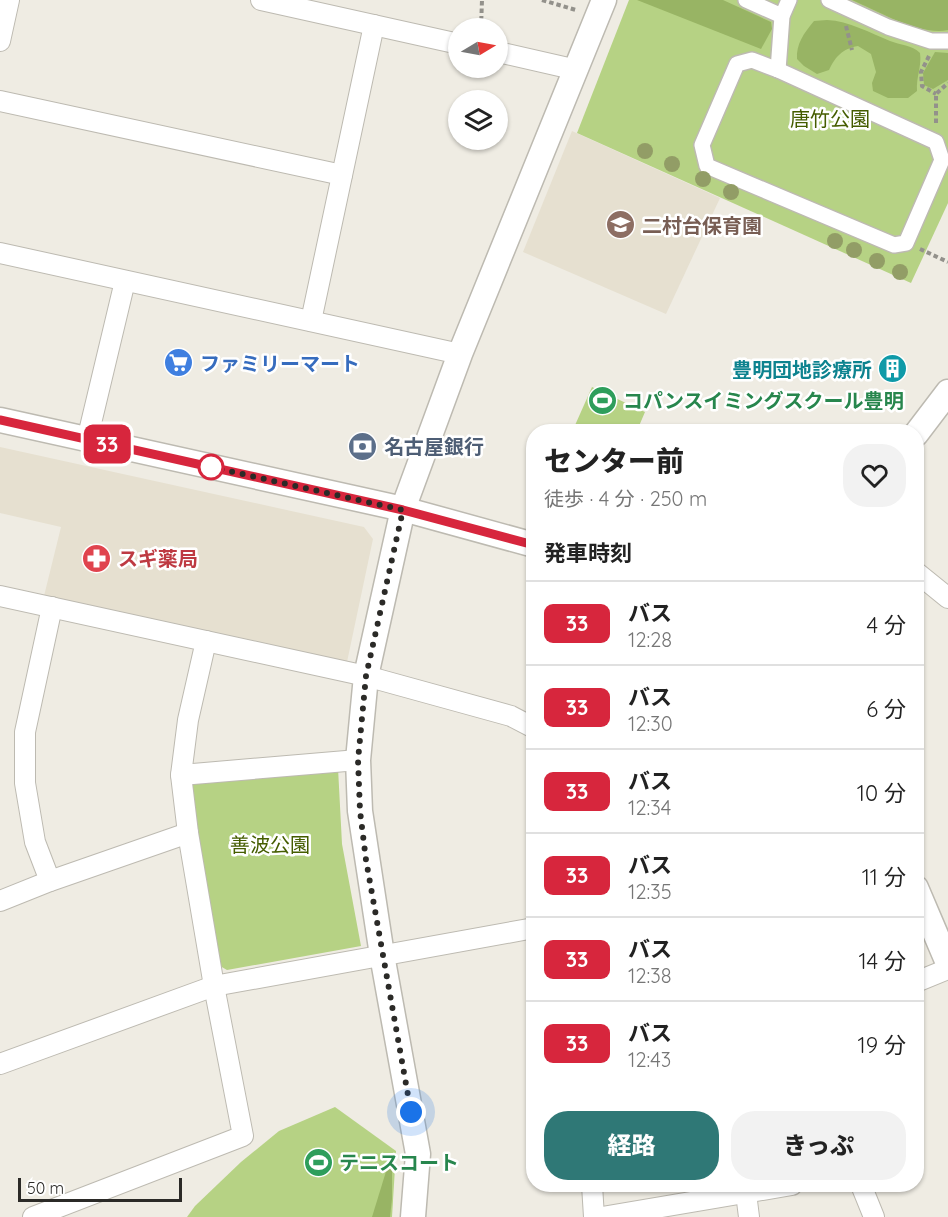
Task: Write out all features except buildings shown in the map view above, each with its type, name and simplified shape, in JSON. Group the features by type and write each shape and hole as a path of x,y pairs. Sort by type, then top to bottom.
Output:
{"street":[{"path":"0,41 9,0"},
{"path":"261,0 448,42"},
{"path":"413,1217 418,1154 382,955 360,811 358,760 366,676 403,510 460,354 604,0"},
{"path":"746,0 783,16"},
{"path":"778,70 783,16 789,0"},
{"path":"829,0 888,27 931,41 942,41"},
{"path":"311,321 374,25"},
{"path":"508,54 577,70"},
{"path":"752,60 778,70 936,142 942,160 906,243 894,245 707,166 702,145 737,64 752,60"},
{"path":"0,101 342,175"},
{"path":"0,253 460,354"},
{"path":"87,440 125,281"},
{"path":"924,424 948,392"},
{"path":"0,420 403,510 526,543"},
{"path":"924,578 948,598"},
{"path":"0,596 366,676 511,716 526,724"},
{"path":"50,881 35,842 29,807 25,783 25,732 52,608"},
{"path":"33,1217 243,1136 214,986 188,833 181,775 188,720 206,641"},
{"path":"181,775 358,760"},
{"path":"0,901 50,881 188,833"},
{"path":"924,907 948,963"},
{"path":"0,1064 214,986 526,929"},
{"path":"924,979 948,969"},
{"path":"592,1192 594,1217"},
{"path":"602,1217 753,1192"},
{"path":"864,1192 874,1217"},
{"path":"747,1193 748,1217"}],"path":[{"path":"481,18 482,0"},
{"path":"542,0 579,11"},
{"path":"936,94 922,86 921,72 942,41"},
{"path":"936,142 936,94 948,83"},
{"path":"906,243 948,262"}],"shaded area":[{"name":"二村台保育園","path":"572,131 720,198 666,314 523,252"},
{"path":"0,447 364,527 373,539 347,662 44,596 61,527 0,513"}],"green space":[{"name":"唐竹公園","path":"629,0 948,0 948,203 911,283 577,133"},
{"path":"637,0 723,0 771,22 772,29 761,49"},
{"path":"852,0 948,0 948,30 937,31 912,26"},
{"path":"827,20 851,25 917,50 920,53 920,67 917,91 908,98 888,98 873,91 872,83 876,72 871,54 858,46 840,54 829,70 817,74 804,66 797,59 801,39 814,21"},
{"path":"935,52 948,53 948,80 933,89 924,85 923,73"},
{"name":"コパンスイミングスクール豊明","path":"592,387 645,412 640,424 576,424"},
{"name":"善波公園","path":"338,768 342,844 361,946 227,970 220,966 192,808 191,785 199,779"},
{"path":"335,1107 396,1151 392,1217 187,1217 195,1206 241,1162 279,1131"},
{"path":"388,1165 392,1166 390,1217 372,1217"}],"bus line":[{"name":"33","path":"0,420 403,510 526,543"}],"place":[{"name":"二村台保育園","path":"621,225"},
{"name":"ファミリーマート","path":"179,363"},
{"name":"豊明団地診療所","path":"893,369"},
{"name":"コパンスイミングスクール豊明","path":"602,400"},
{"name":"名古屋銀行","path":"363,446"},
{"name":"スギ薬局","path":"97,558"},
{"name":"テニスコート","path":"318,1162"}],"route":[{"path":"211,467 403,510 366,676 358,760 360,811 366,860 411,1112"}]}
